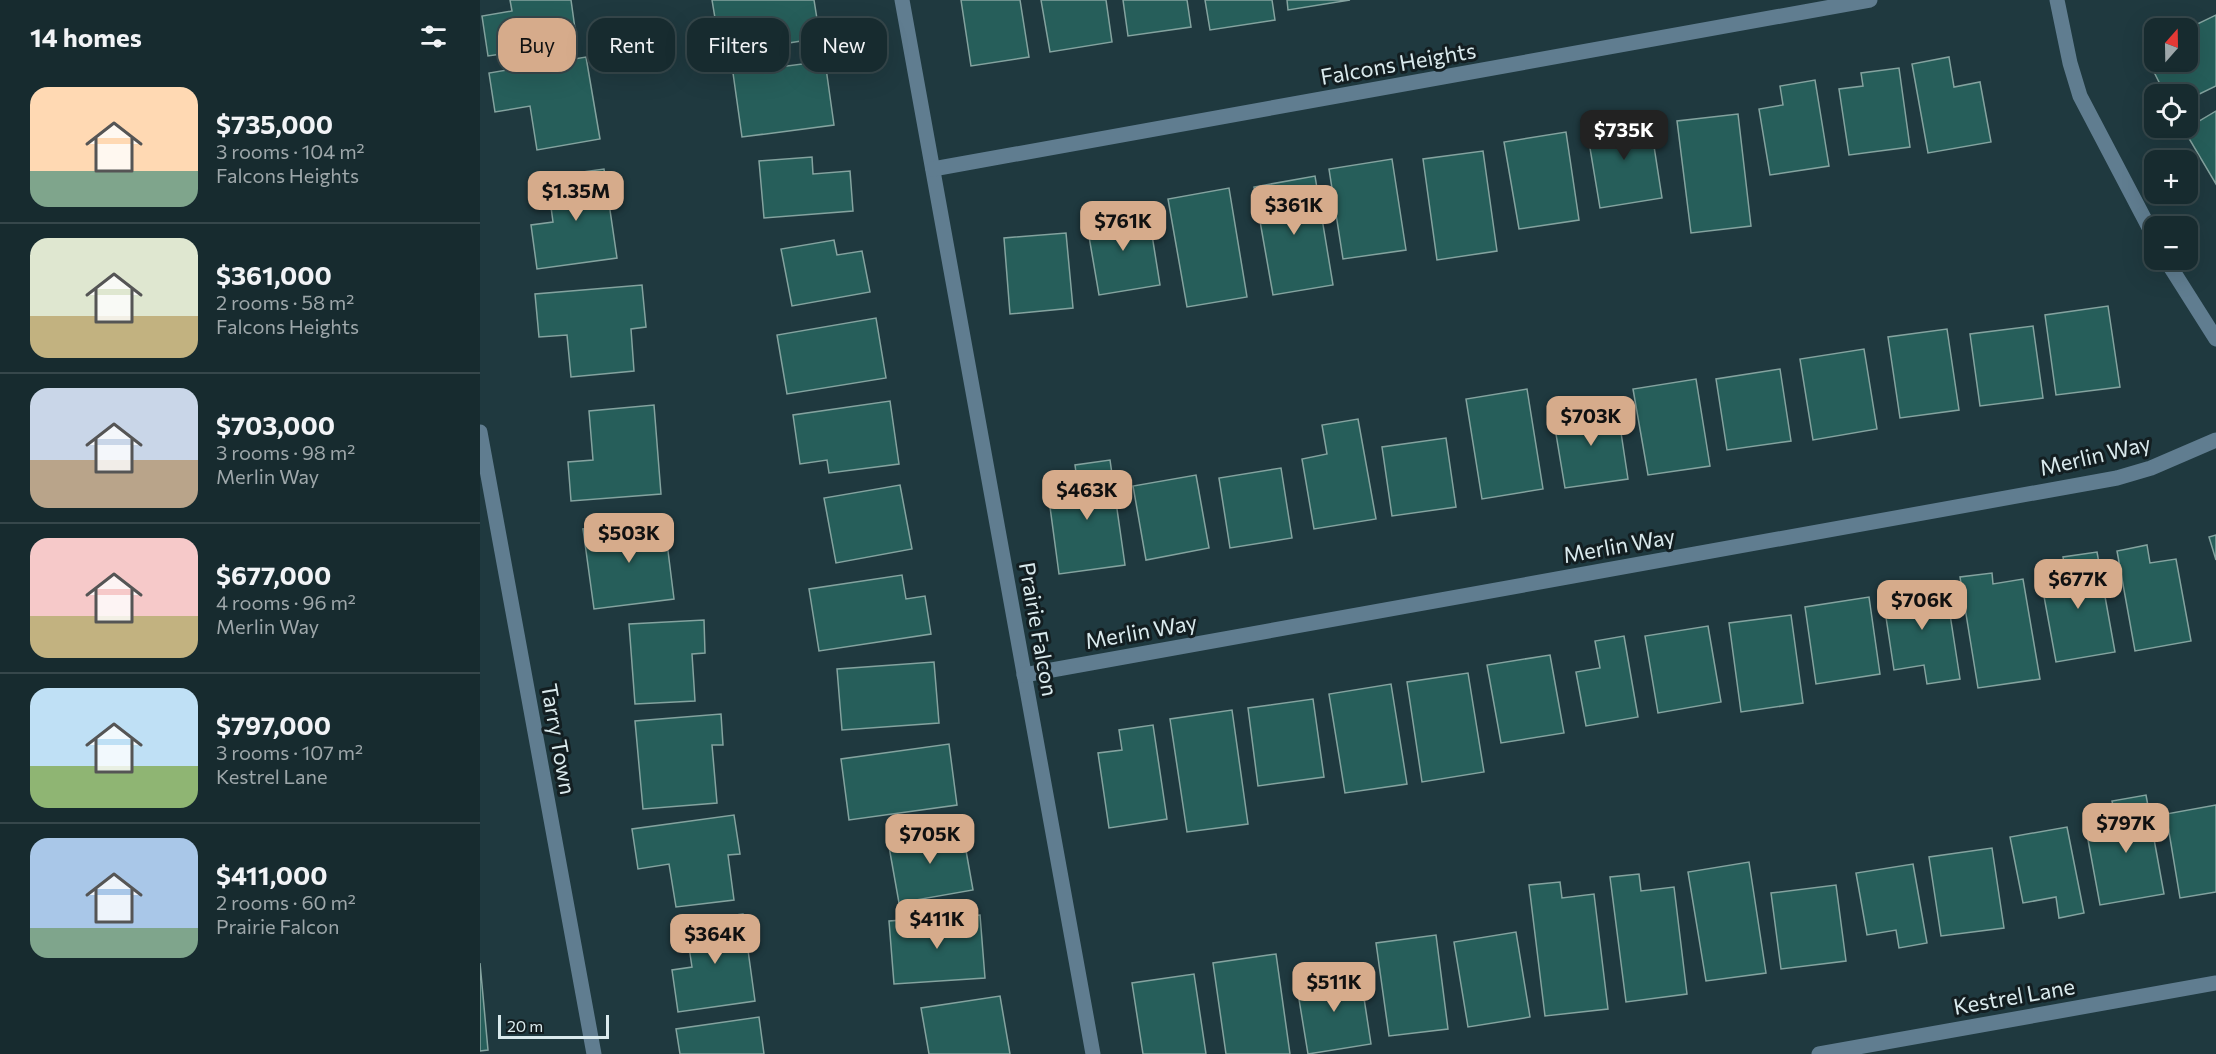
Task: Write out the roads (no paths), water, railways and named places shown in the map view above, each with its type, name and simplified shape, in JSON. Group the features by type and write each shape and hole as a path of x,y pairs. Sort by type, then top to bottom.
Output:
{"street":[{"name":"Prairie Falcon","path":"902,0 1093,1054"},
{"name":"Falcons Heights","path":"933,169 1870,0"},
{"path":"2057,0 2070,63 2080,96 2144,218"},
{"path":"2172,270 2216,339"},
{"name":"Tarry Town","path":"480,432 594,1054"},
{"name":"Merlin Way","path":"1024,675 2117,478 2151,468 2216,440"},
{"name":"Kestrel Lane","path":"1819,1054 2216,982"}]}
